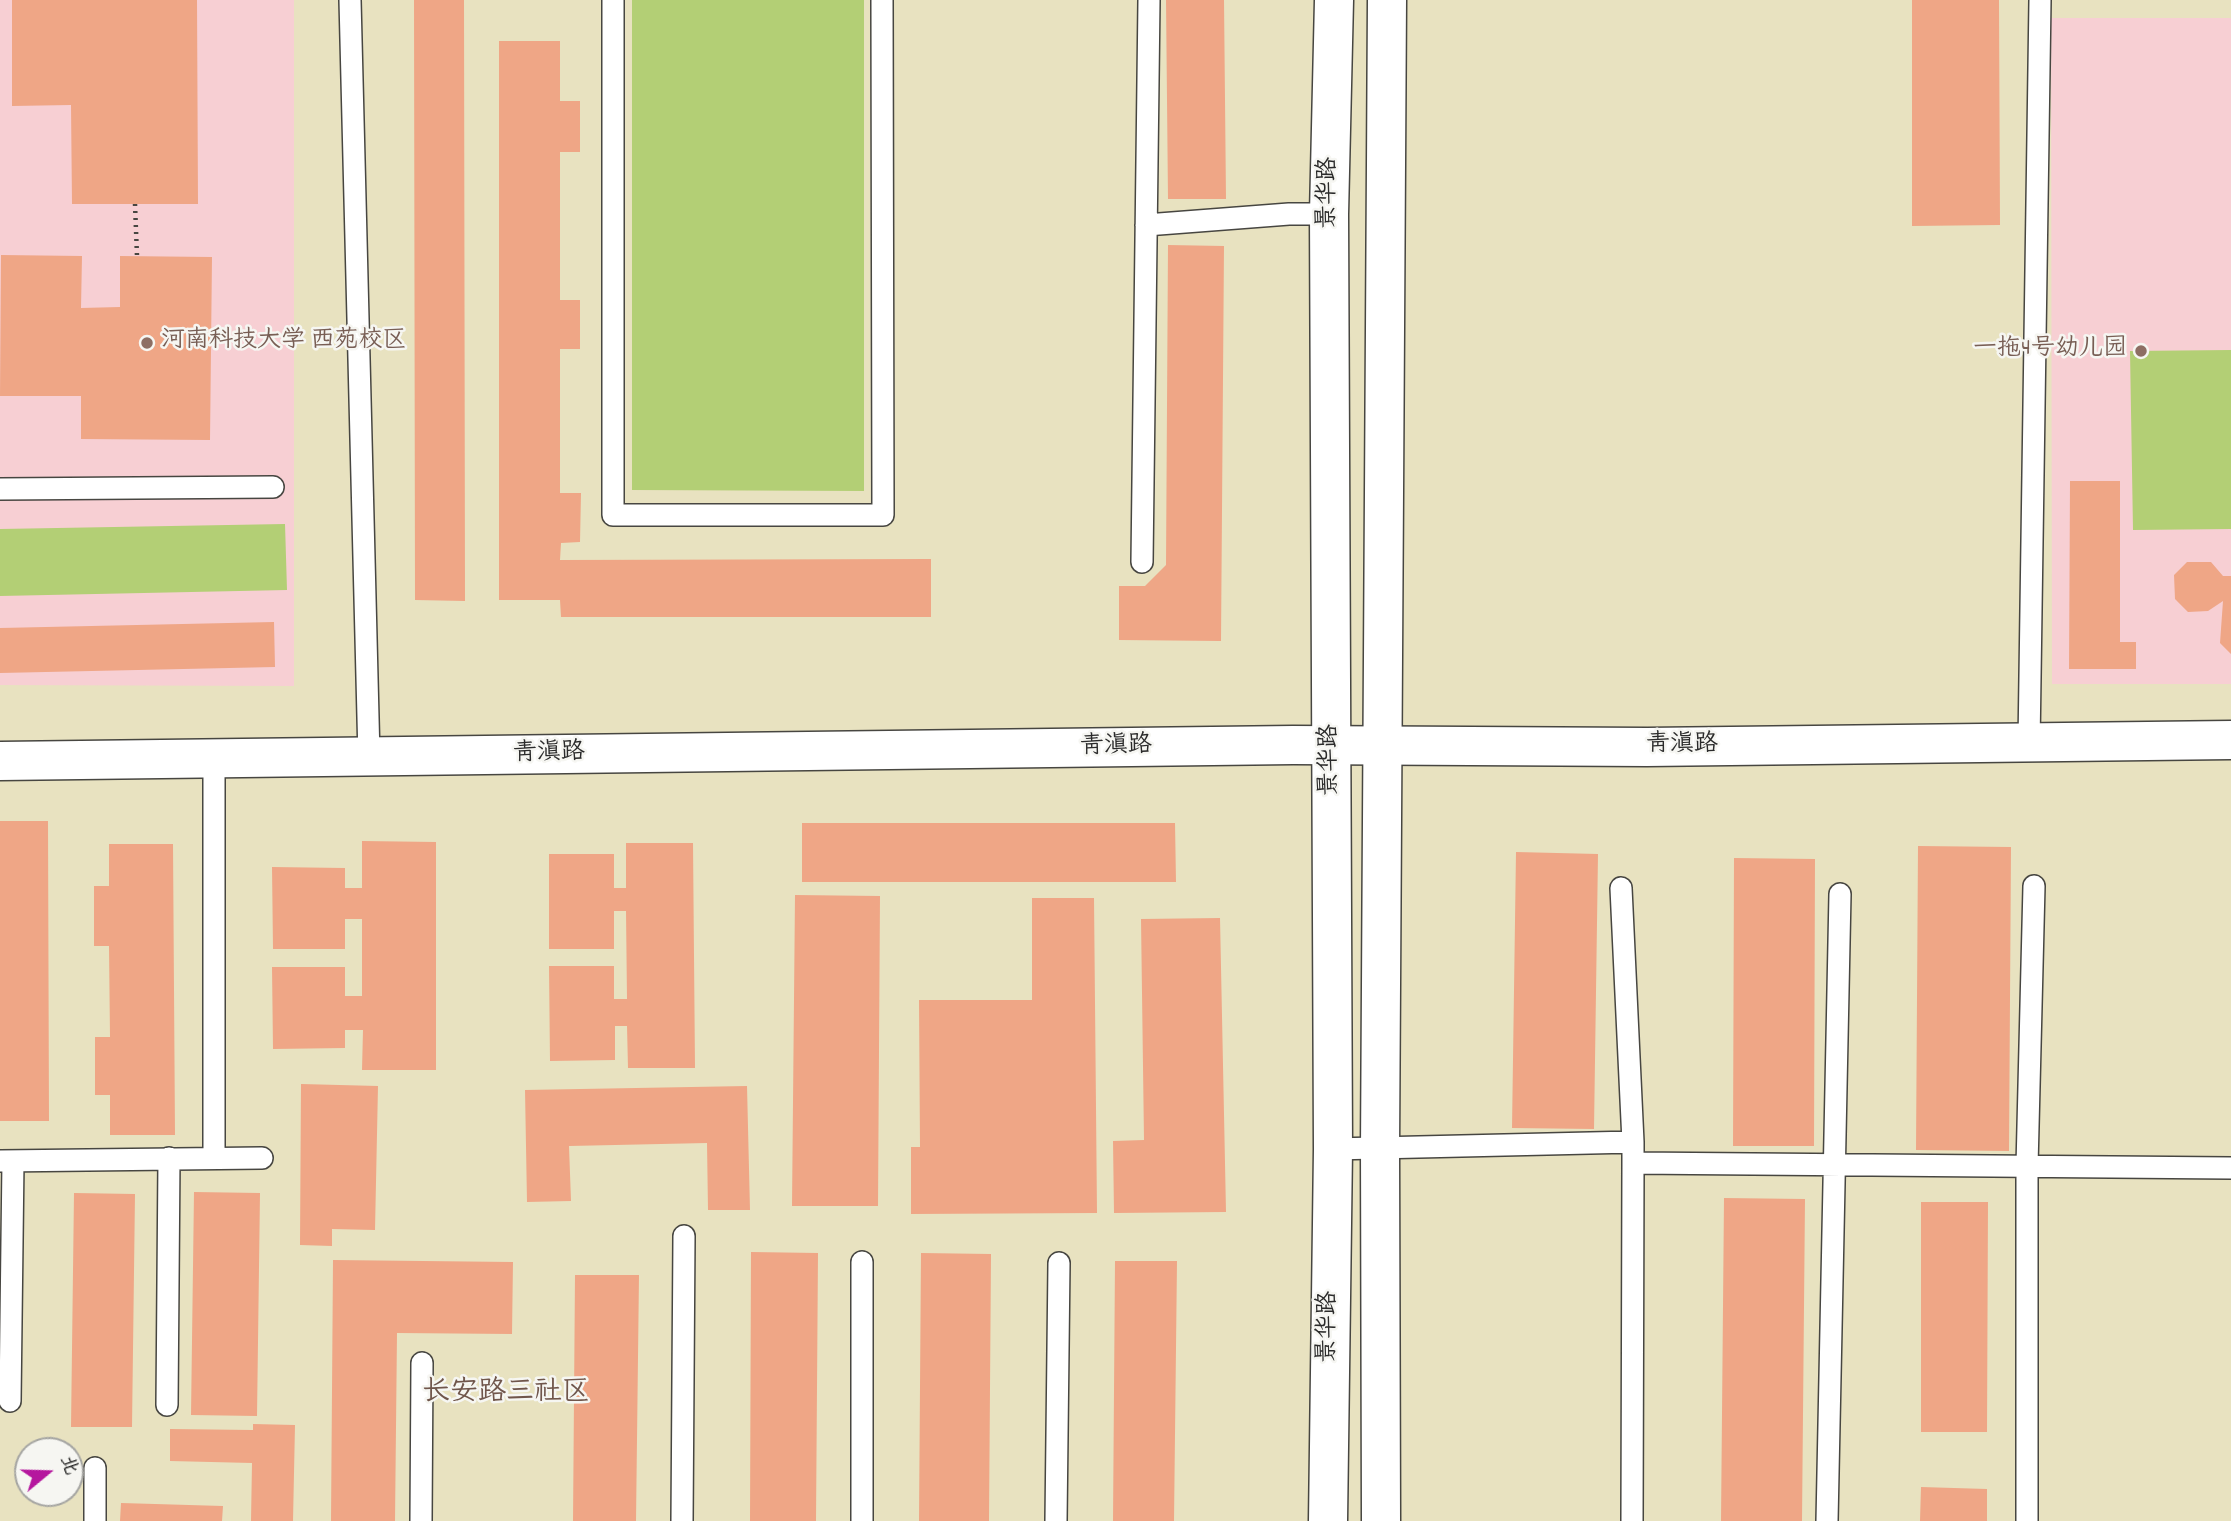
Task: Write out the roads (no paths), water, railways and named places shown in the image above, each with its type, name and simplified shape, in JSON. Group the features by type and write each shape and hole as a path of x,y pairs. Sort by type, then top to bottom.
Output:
{"main road":[{"name":"景华路","path":"1328,1521 1333,1149 1329,214 1334,0"},
{"name":"景华路","path":"1381,1521 1380,1147 1387,0"},
{"name":"青滇路","path":"0,761 1332,745 1661,747 2231,740"}],"lane":[{"path":"349,0 369,757"},
{"path":"613,0 613,515 883,515 882,0"},
{"path":"1142,562 1149,0"},
{"path":"2029,744 2040,0"},
{"path":"1146,225 1289,214 1329,214"},
{"path":"0,489 273,486"},
{"path":"214,759 214,1158"},
{"path":"2026,1521 2027,1166 2034,886"},
{"path":"1621,888 1633,1152 1632,1521"},
{"path":"1827,1521 1840,894"},
{"path":"1333,1149 1380,1147 1633,1152 1834,1163 2231,1168"},
{"path":"167,1405 169,1158"},
{"path":"10,1401 6,1161 262,1158"},
{"path":"682,1521 684,1236"},
{"path":"862,1262 862,1521"},
{"path":"1056,1521 1059,1263"},
{"path":"421,1521 422,1363"},
{"path":"95,1468 95,1521"}],"place":[{"name":"河南科技大学 西苑校区","path":"147,343"},
{"name":"一拖4号幼儿园","path":"2141,351"}],"district":[{"name":"长安路三社区","path":"506,1395"}]}
